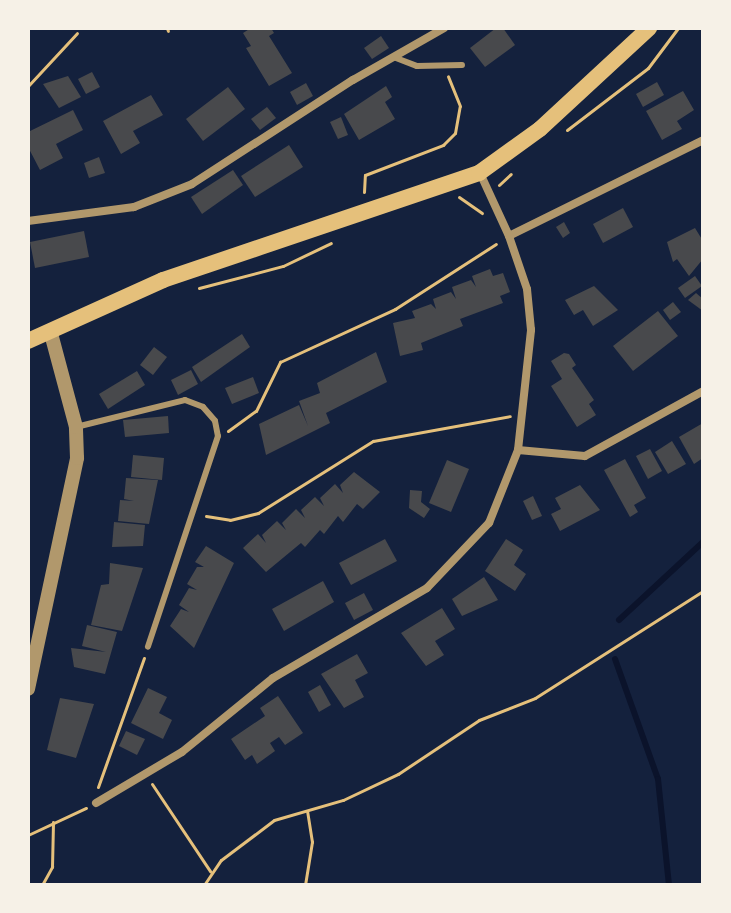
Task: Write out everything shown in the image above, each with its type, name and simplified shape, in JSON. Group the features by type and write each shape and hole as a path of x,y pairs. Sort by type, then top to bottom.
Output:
{"main road":[{"path":"28,341 163,280 375,212 479,173 540,129 649,28"}],"street":[{"path":"28,221 134,207 192,184 444,28"},
{"path":"509,236 703,140"},
{"path":"96,803 182,752 273,678 427,588 489,523 518,450 531,330 527,289 509,236 479,173"},
{"path":"28,689 75,473 76,427 50,330"},
{"path":"518,450 585,456 703,391"}],"lane":[{"path":"396,58 446,69 462,65"},
{"path":"76,427 185,400 210,413 218,436 148,647"}],"path":[{"path":"28,86 77,33"},
{"path":"375,212 361,183 365,175 443,145 455,133 460,106 446,69"},
{"path":"459,197 488,221"},
{"path":"218,436 256,411 280,362 395,309 500,242 494,231"},
{"path":"190,513 230,520 247,517 373,441 483,424 521,412"},
{"path":"204,885 210,871 274,820 307,811 398,774 479,720 535,698 703,591"},
{"path":"28,835 96,803 99,775 148,647"},
{"path":"145,774 210,871"},
{"path":"305,885 312,842 307,811"},
{"path":"42,885 52,867 53,822"}],"building":[{"path":"251,28 271,28 274,33 269,36 292,73 269,86 246,48 251,46 243,33"},
{"path":"496,28 503,28 515,45 485,67 470,48"},
{"path":"381,36 389,48 372,59 364,48"},
{"path":"92,72 100,87 86,94 78,79"},
{"path":"68,76 81,97 59,108 43,84"},
{"path":"657,82 664,95 643,107 636,94"},
{"path":"306,83 313,96 297,105 290,92"},
{"path":"386,86 392,97 385,102 395,119 359,140 344,114"},
{"path":"228,87 245,109 203,141 186,119"},
{"path":"683,91 694,110 677,121 682,129 662,140 646,111"},
{"path":"151,95 163,115 133,131 140,143 121,154 103,121"},
{"path":"267,107 276,118 260,130 251,119"},
{"path":"73,110 83,130 56,144 63,158 40,170 28,147 28,132"},
{"path":"341,117 348,135 338,139 330,122"},
{"path":"289,145 303,167 255,197 241,176"},
{"path":"99,157 105,173 89,178 84,163"},
{"path":"233,170 243,185 202,214 191,197"},
{"path":"623,208 633,227 603,243 593,224"},
{"path":"564,222 570,233 563,238 556,227"},
{"path":"695,228 703,241 703,259 689,276 677,259 673,262 667,242"},
{"path":"84,231 89,257 35,268 30,242"},
{"path":"490,269 493,276 503,273 510,292 500,296 503,303 460,319 463,326 421,343 423,350 400,356 393,323 415,318 412,311 431,304 436,309 433,299 451,292 456,299 452,287 471,280 476,287 472,276"},
{"path":"695,276 702,286 685,298 678,288"},
{"path":"594,286 618,310 593,326 583,310 574,315 565,300"},
{"path":"696,293 703,299 703,311 688,300"},
{"path":"673,302 681,312 670,320 663,310"},
{"path":"658,311 678,336 633,371 613,346"},
{"path":"242,334 250,347 201,382 192,367"},
{"path":"154,347 167,357 153,375 140,365"},
{"path":"376,352 387,382 326,413 330,423 266,455 259,424 299,405 308,426 299,401 320,393 317,383"},
{"path":"564,353 569,354 576,365 572,368 594,400 589,404 596,415 577,427 551,386 562,379 551,361"},
{"path":"191,370 198,384 178,395 171,380"},
{"path":"137,371 145,385 108,409 99,394"},
{"path":"253,377 259,393 232,404 225,388"},
{"path":"168,416 169,433 125,437 123,420"},
{"path":"703,423 703,458 694,464 679,437"},
{"path":"672,441 686,464 668,474 655,452"},
{"path":"650,449 662,471 648,479 636,456"},
{"path":"133,455 164,458 162,480 131,477"},
{"path":"625,459 646,498 634,505 638,512 630,517 604,470"},
{"path":"447,460 469,469 451,512 429,503"},
{"path":"354,472 380,492 363,509 357,504 343,522 338,516 324,534 320,530 305,547 301,543 266,572 243,548 258,534 266,543 262,535 277,521 286,530 282,523 296,509 305,518 301,510 315,497 324,506 320,498 335,484 343,493 340,485"},
{"path":"126,478 158,480 149,524 118,521 120,500 134,501 124,499"},
{"path":"580,485 600,510 560,531 551,514 561,509 555,498"},
{"path":"410,490 422,491 421,502 430,509 424,518 409,508"},
{"path":"533,496 542,516 532,520 523,501"},
{"path":"114,522 145,525 143,546 112,547"},
{"path":"385,539 397,561 351,585 339,563"},
{"path":"506,539 523,550 514,565 526,574 515,591 485,571"},
{"path":"206,546 234,563 194,648 170,626 181,609 189,612 179,605 189,588 197,590 187,584 197,567 204,567 195,562"},
{"path":"110,563 143,568 122,631 91,625 101,585 109,584"},
{"path":"484,577 498,600 462,616 452,599"},
{"path":"323,581 334,602 284,631 272,609"},
{"path":"364,593 373,610 354,620 345,603"},
{"path":"442,608 455,629 435,641 444,655 426,666 401,633"},
{"path":"87,625 117,632 105,674 74,667 71,648 106,652 82,646"},
{"path":"357,654 368,673 355,680 364,697 344,708 321,674"},
{"path":"320,685 331,705 319,712 308,692"},
{"path":"148,688 167,697 159,713 172,720 163,739 131,723"},
{"path":"278,696 303,733 285,745 279,737 270,743 275,751 257,764 252,755 245,760 231,739 265,716 260,708"},
{"path":"60,698 94,704 76,758 47,750"},
{"path":"126,731 145,739 137,755 119,746"}],"waterway":[{"path":"619,620 703,542"},
{"path":"615,659 658,779 669,885"}]}
